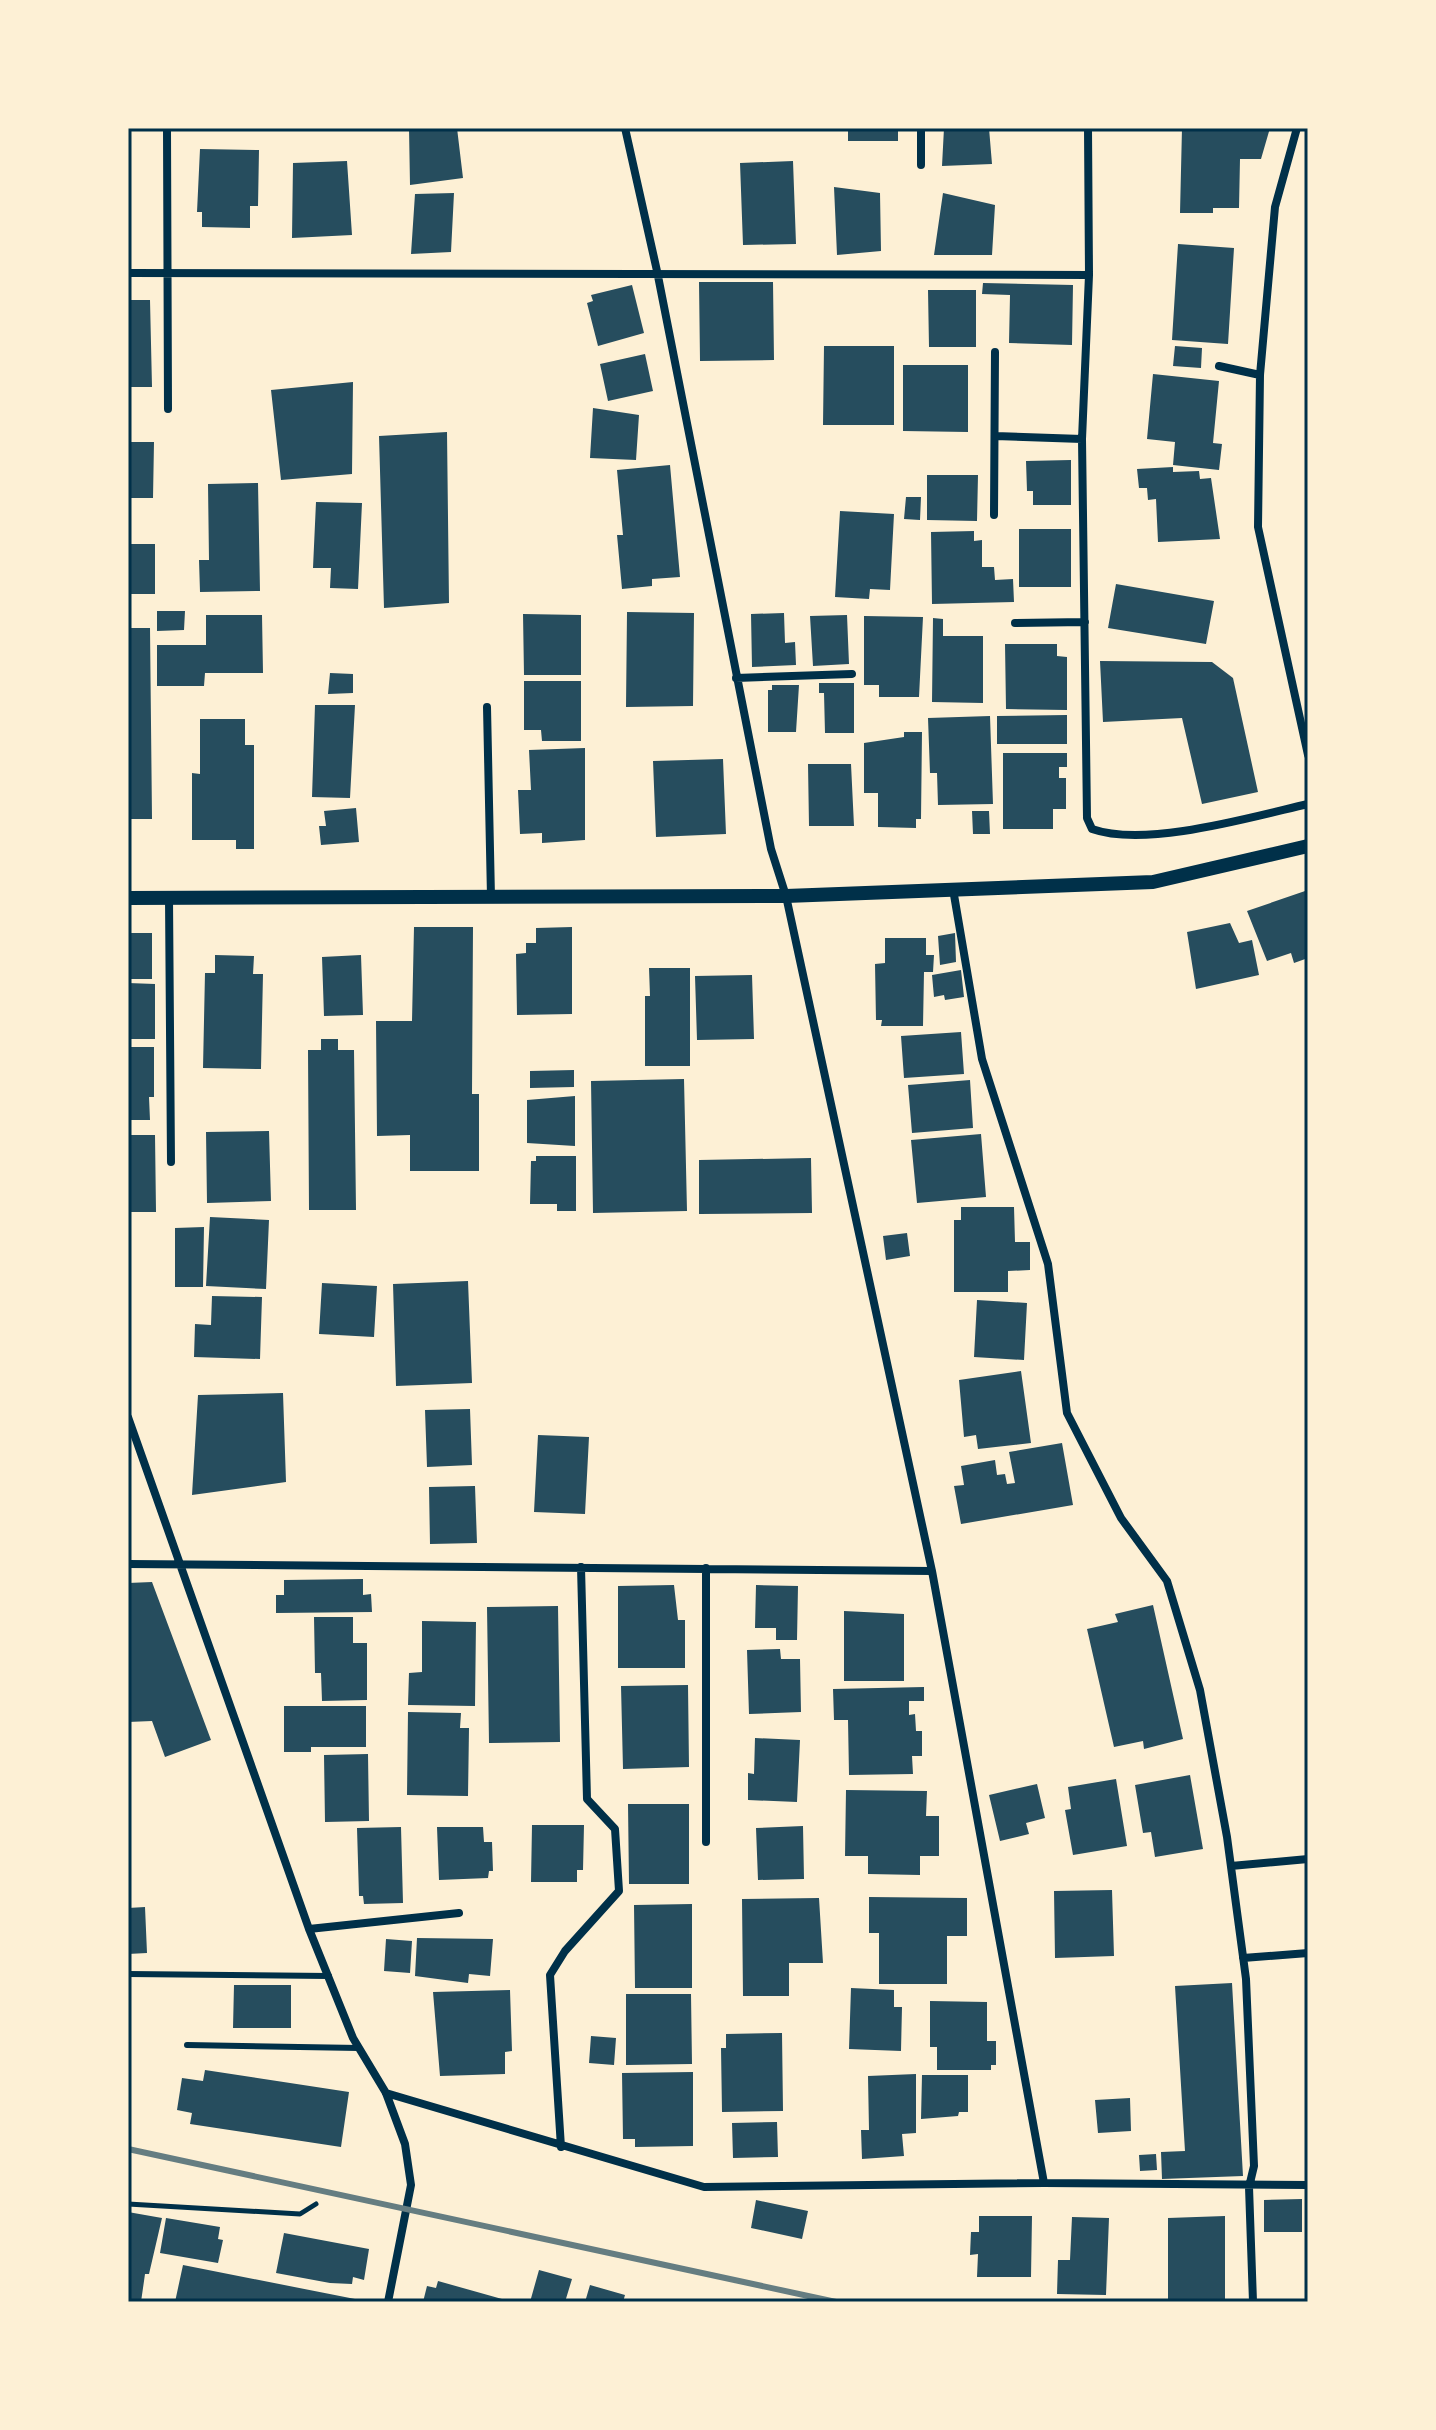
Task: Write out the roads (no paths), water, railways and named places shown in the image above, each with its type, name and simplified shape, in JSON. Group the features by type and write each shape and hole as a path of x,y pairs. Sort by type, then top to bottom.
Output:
{"street":[{"path":"167,128 168,409"},
{"path":"625,128 657,271 771,849 786,896 932,1571 1044,2183"},
{"path":"921,128 921,165"},
{"path":"1088,128 1089,275 1082,439 1087,818 1092,829 1109,835 1195,828 1308,804"},
{"path":"1297,128 1275,207 1260,375 1258,527 1308,755"},
{"path":"128,273 657,271 1089,275"},
{"path":"994,515 995,352"},
{"path":"1219,366 1260,375"},
{"path":"995,436 1082,439"},
{"path":"1015,623 1085,622"},
{"path":"736,678 852,674"},
{"path":"487,707 491,897"},
{"path":"128,898 786,896 1153,882 1308,846"},
{"path":"953,889 982,1059 1048,1264 1067,1413 1121,1518 1167,1581 1200,1690 1231,1866 1243,1958 1254,2166 1249,2187 1253,2302"},
{"path":"169,898 171,1162"},
{"path":"128,1417 177,1564 309,1929 359,2048 386,2093 405,2144 411,2185 388,2302"},
{"path":"128,1564 932,1571"},
{"path":"561,2147 550,1975 565,1951 619,1891 615,1829 587,1799 581,1567"},
{"path":"706,1568 706,1842"},
{"path":"1231,1866 1308,1859"},
{"path":"309,1929 459,1913"},
{"path":"1243,1958 1308,1953"},
{"path":"386,2093 704,2187 1044,2183 1249,2187 1308,2185"}],"lane":[{"path":"128,1974 329,1976"},
{"path":"187,2045 359,2048"}],"railway":[{"path":"128,2149 836,2302"}]}
